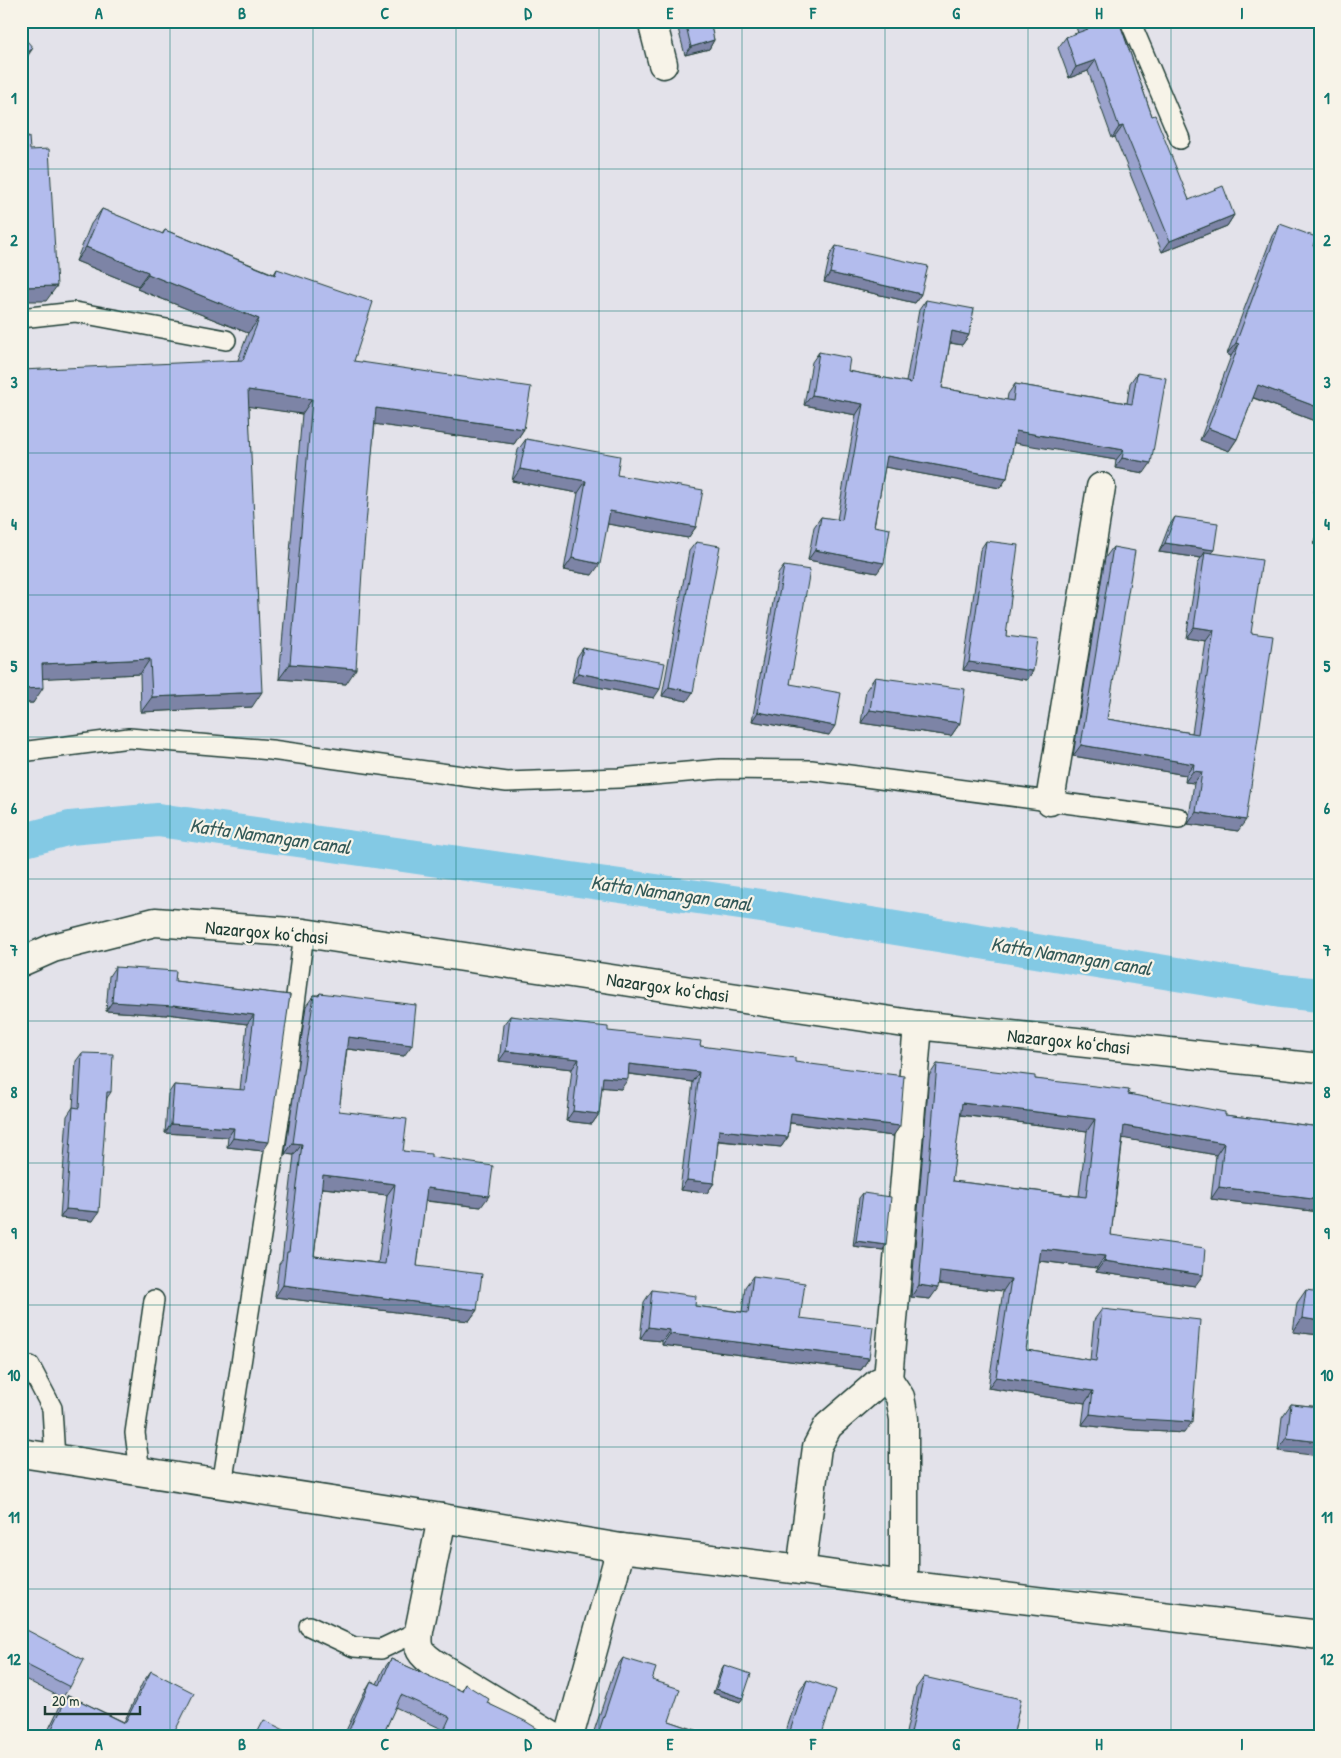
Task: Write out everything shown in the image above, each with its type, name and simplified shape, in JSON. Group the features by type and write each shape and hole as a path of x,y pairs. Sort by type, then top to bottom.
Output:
{"street":[{"path":"652,21 662,64"},
{"path":"1050,801 1101,486"},
{"name":"Nazargox koʻchasi","path":"21,962 52,948 155,922 304,933 918,1025 1320,1068"},
{"path":"904,1585 904,1419 900,1397 888,1379 918,1025"},
{"path":"801,1570 817,1447 828,1426 879,1382 888,1379"},
{"path":"21,1454 442,1518 621,1548 801,1570 904,1585 1320,1635"},
{"path":"442,1518 419,1631 418,1646 423,1655 429,1660 555,1737"},
{"path":"569,1737 621,1548"}],"lane":[{"path":"1130,21 1180,139"},
{"path":"21,318 75,312 226,340"},
{"path":"21,752 129,738 271,750 506,782 619,778 721,769 811,770 1179,818"},
{"path":"222,1484 284,1082 304,933"},
{"path":"140,1472 135,1433 154,1300"},
{"path":"21,1366 30,1366 52,1408 55,1459"},
{"path":"309,1626 354,1647 382,1649 419,1631"}],"building":[{"path":"685,21 710,21 714,40 691,47"},
{"path":"1085,21 1119,21 1152,116 1155,115 1189,200 1223,186 1234,215 1170,241 1123,126 1119,127 1096,60 1076,67 1066,37 1088,29"},
{"path":"21,34 33,48 21,58"},
{"path":"29,137 30,150 49,149 57,286 21,287 21,138"},
{"path":"102,209 163,234 165,230 275,275 277,269 373,302 354,361 531,387 524,429 376,408 362,571 356,669 290,664 312,399 248,390 262,692 152,697 150,659 42,664 43,688 21,689 21,370 243,360 259,319 86,247"},
{"path":"1280,224 1316,237 1313,246 1320,249 1320,408 1258,385 1237,439 1208,428 1239,344 1236,343"},
{"path":"836,246 928,266 921,294 830,273"},
{"path":"926,300 974,309 969,335 952,331 942,388 1013,401 1015,384 1132,404 1137,373 1166,378 1151,463 1122,458 1124,450 1016,431 1007,478 887,456 874,526 890,529 884,563 815,550 821,517 842,520 863,404 812,395 819,352 850,358 848,371 911,383"},
{"path":"526,439 620,456 617,475 703,490 696,527 610,511 600,564 572,558 586,481 520,469"},
{"path":"1175,517 1218,523 1214,550 1165,543"},
{"path":"986,541 1018,545 1006,636 1038,640 1033,671 969,662"},
{"path":"696,542 720,546 693,692 669,687"},
{"path":"1113,547 1135,551 1107,719 1198,734 1214,630 1194,627 1205,552 1262,560 1251,633 1273,636 1246,820 1196,812 1202,772 1193,771 1194,764 1081,745"},
{"path":"784,566 810,570 790,684 841,693 835,726 758,712"},
{"path":"583,648 665,663 660,689 578,673"},
{"path":"875,677 965,689 960,723 870,710"},
{"path":"115,967 176,971 175,981 290,995 269,1142 233,1138 234,1128 171,1124 174,1085 245,1090 254,1015 173,1005 112,1002"},
{"path":"320,993 416,1005 412,1045 348,1037 339,1111 407,1119 403,1151 431,1154 431,1157 493,1166 489,1196 427,1188 417,1266 482,1274 477,1310 283,1285 287,1252 289,1252 302,1144 293,1143 314,995 319,996","holes":["323,1175 395,1184 385,1264 314,1256"]},
{"path":"510,1016 608,1027 608,1031 701,1041 700,1046 795,1058 795,1062 904,1076 900,1126 791,1113 788,1137 719,1130 714,1183 687,1180 699,1072 629,1064 628,1079 603,1077 599,1114 573,1111 579,1059 506,1051"},
{"path":"82,1053 113,1054 111,1092 107,1092 99,1212 66,1209 73,1107 79,1108"},
{"path":"937,1064 1035,1076 1035,1079 1129,1090 1128,1094 1225,1112 1225,1115 1320,1127 1320,1200 1219,1187 1224,1143 1124,1126 1111,1235 1205,1248 1203,1275 1104,1261 1105,1256 1041,1249 1026,1350 1096,1361 1102,1309 1200,1320 1192,1422 1090,1414 1093,1391 996,1377 1011,1279 940,1271 938,1288 919,1285","holes":["962,1103 1095,1119 1086,1197 952,1181"]},
{"path":"863,1193 891,1197 886,1245 856,1241"},
{"path":"753,1276 805,1283 800,1318 873,1327 869,1358 670,1334 670,1330 648,1327 652,1290 696,1296 695,1306 748,1313"},
{"path":"1306,1290 1320,1292 1320,1321 1302,1318"},
{"path":"1291,1404 1320,1407 1320,1442 1287,1438"},
{"path":"21,1627 84,1660 70,1687 21,1662"},
{"path":"623,1658 656,1668 652,1680 680,1689 669,1721 716,1737 597,1737"},
{"path":"391,1659 462,1691 465,1684 489,1699 487,1703 525,1721 551,1737 441,1737 450,1717 401,1695 382,1737 346,1737 371,1681 380,1685"},
{"path":"724,1665 751,1674 743,1698 716,1689"},
{"path":"151,1671 194,1693 172,1737 48,1737 68,1695 125,1723"},
{"path":"924,1677 1021,1699 1013,1737 910,1737"},
{"path":"807,1680 836,1690 821,1737 788,1737"},
{"path":"264,1720 298,1737 255,1737"},
{"path":"1242,1733 1320,1735 1320,1737 1242,1737"}],"waterway":[{"name":"Katta Namangan canal","path":"21,841 70,828 158,820 761,906 1281,991 1320,995"}]}
